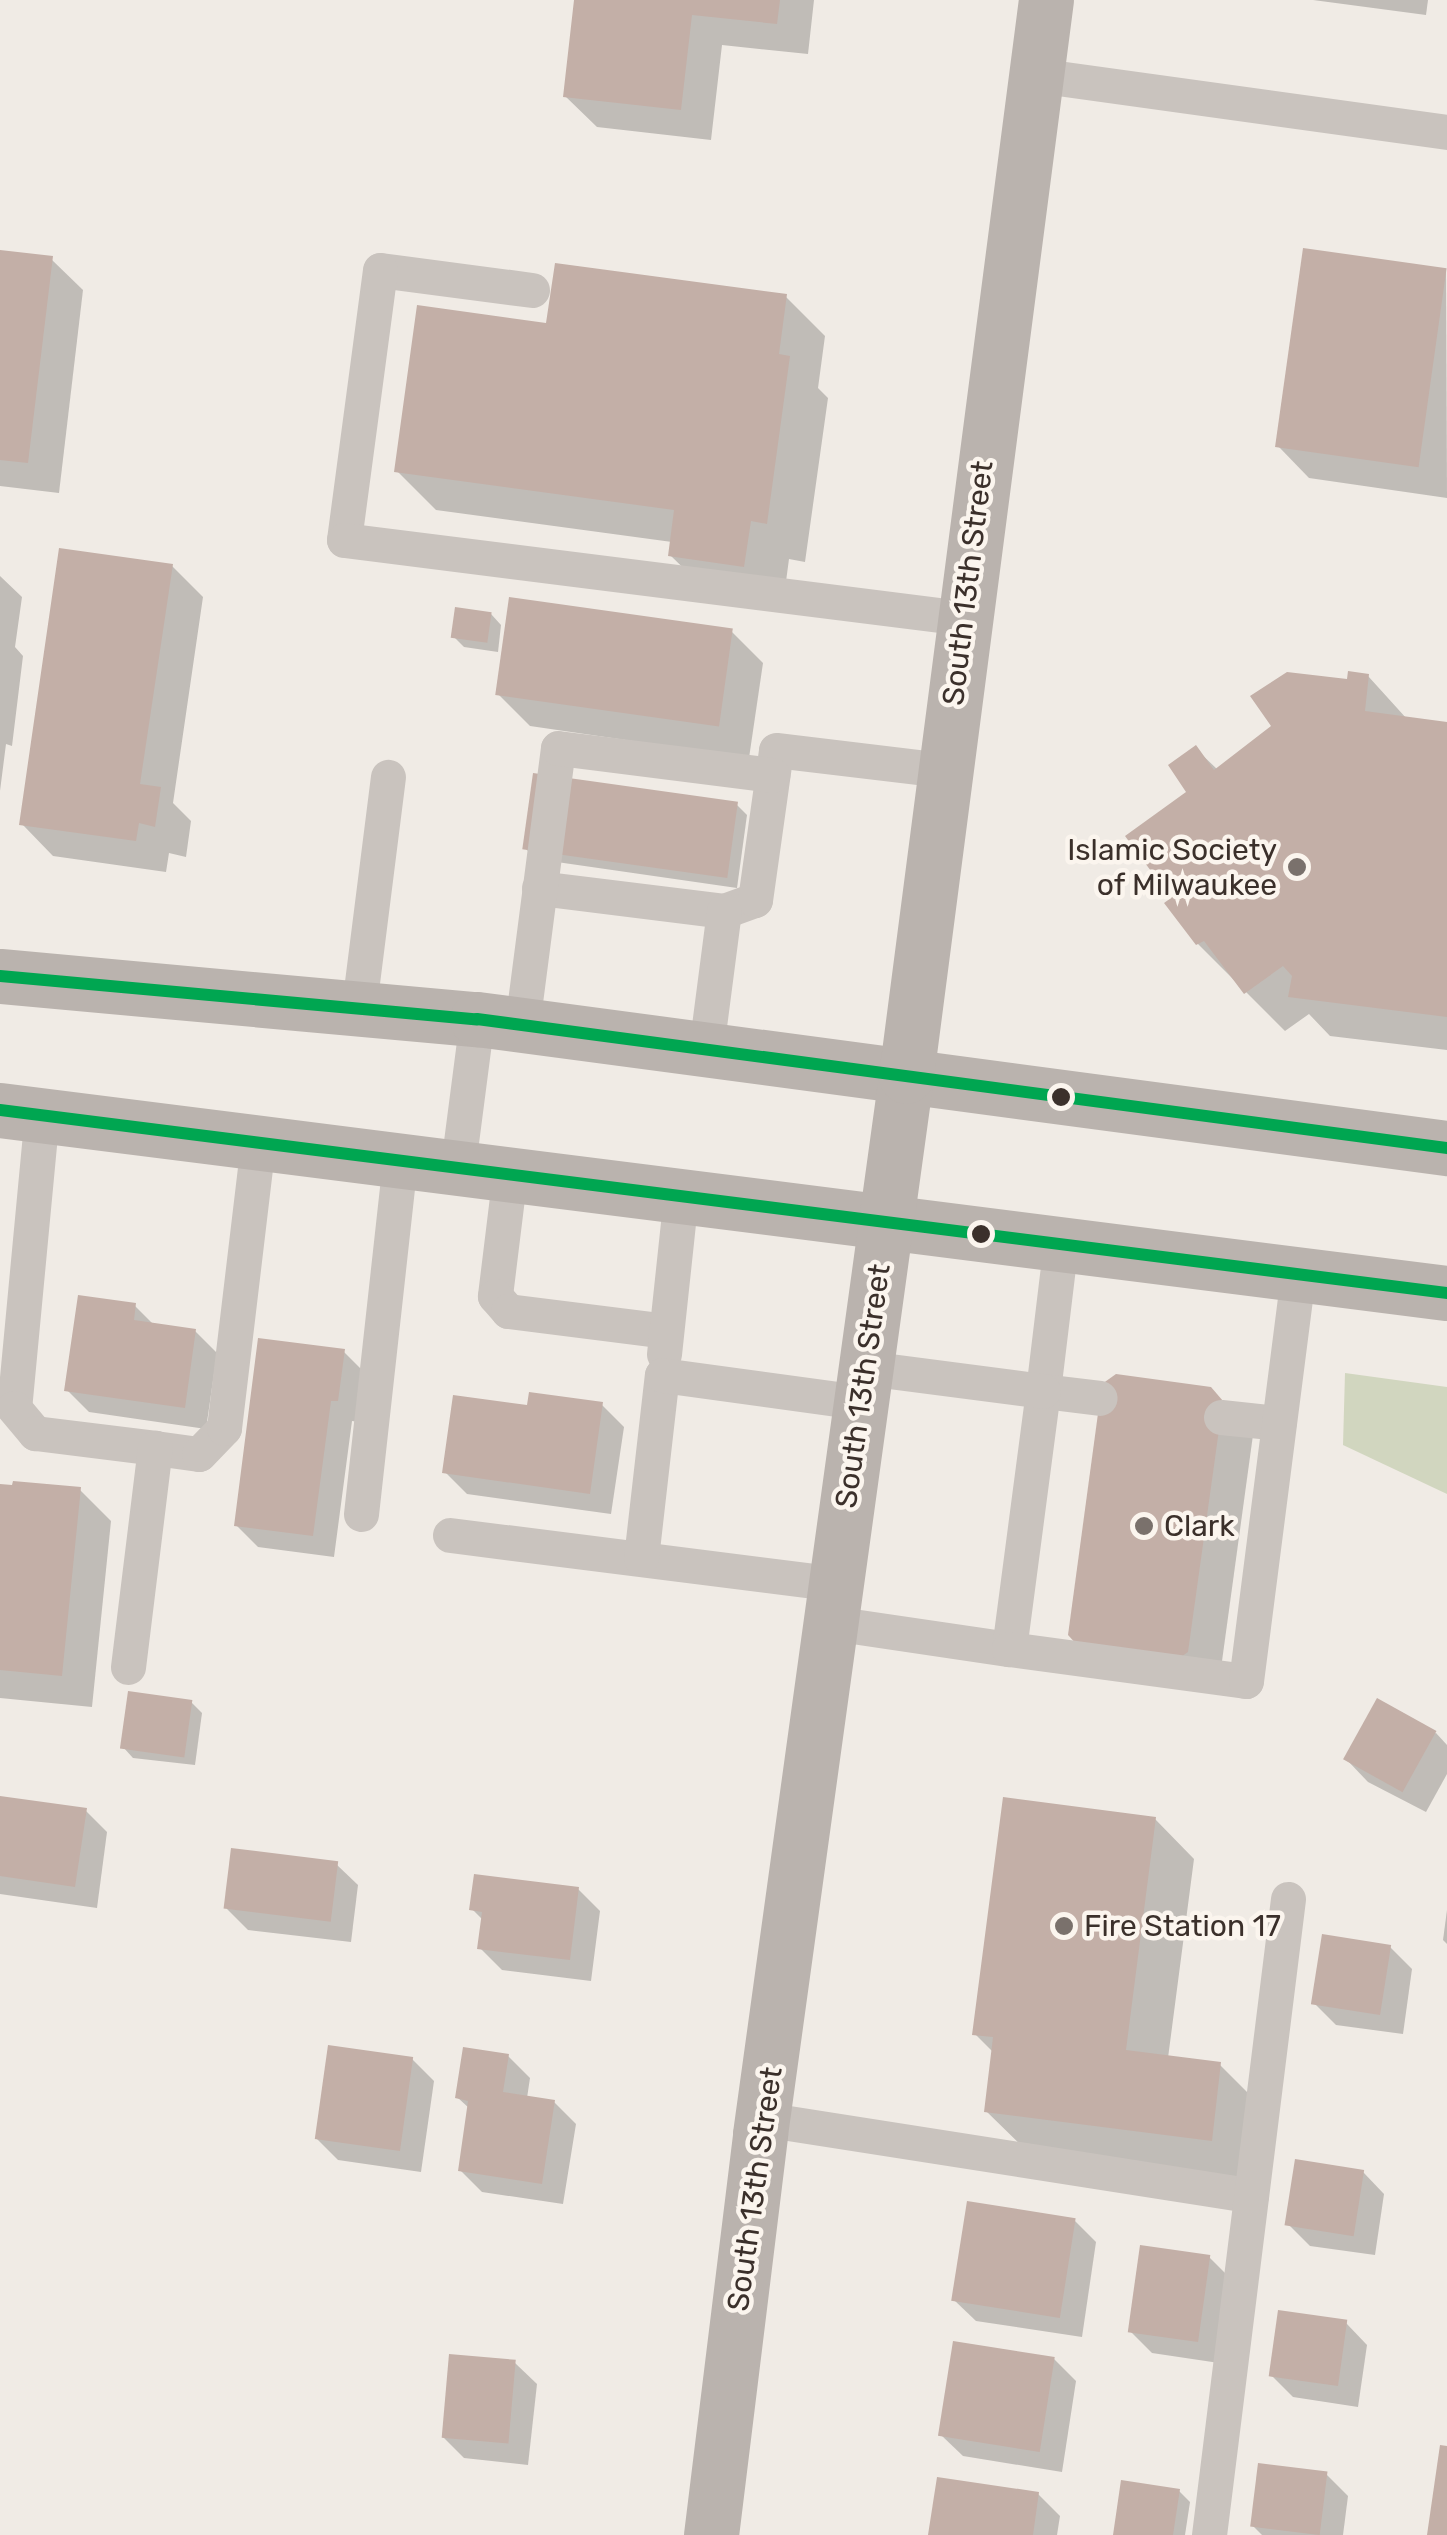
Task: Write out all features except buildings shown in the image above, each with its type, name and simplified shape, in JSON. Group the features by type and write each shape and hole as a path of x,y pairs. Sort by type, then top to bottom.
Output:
{"main road":[{"name":"South 13th Street","path":"711,2535 1046,0"},
{"path":"0,976 359,1006 499,1022 1447,1148"},
{"path":"21,1112 885,1219 1447,1294"}],"lane":[{"path":"1036,75 1447,132"},
{"path":"532,290 380,270 344,540 964,618"},
{"path":"666,1331 508,1311 495,1296 484,1169 499,1022 540,888 558,748 772,775"},
{"path":"540,888 724,910 755,900 776,750 944,770"},
{"path":"359,1006 388,777"},
{"path":"706,1049 724,910"},
{"path":"21,1112 14,1408 35,1432 199,1454 224,1428 258,1141"},
{"path":"361,1514 400,1159"},
{"path":"642,1558 681,1194"},
{"path":"1009,1649 1060,1242"},
{"path":"450,1536 642,1558 1009,1649 1246,1681 1298,1275"},
{"path":"662,1375 1043,1391 1100,1398"},
{"path":"1221,1417 1280,1423"},
{"path":"128,1667 156,1448"},
{"path":"1210,2535 1288,1899"},
{"path":"763,2119 1251,2194"}],"green space":[{"path":"1345,1373 1447,1387 1447,1494 1343,1445"}],"transit line":[{"path":"0,976 477,1019 1447,1148"},
{"path":"0,1110 1447,1293"}],"place":[{"name":"Islamic Society of Milwaukee","path":"1297,867"},
{"name":"Clark","path":"1144,1526"},
{"name":"Fire Station 17","path":"1064,1926"}]}
